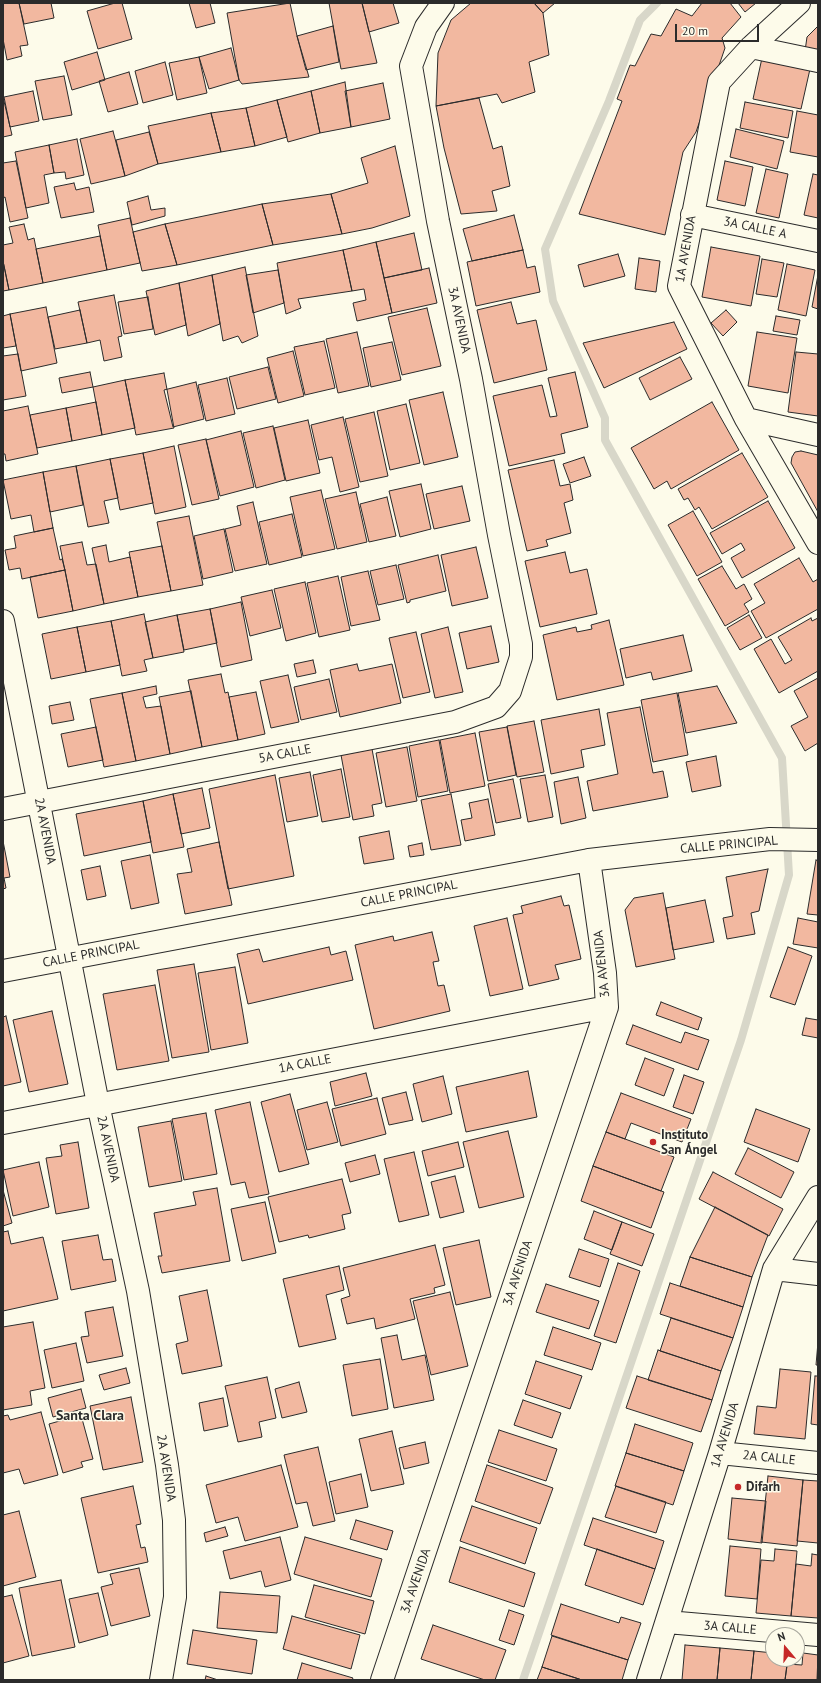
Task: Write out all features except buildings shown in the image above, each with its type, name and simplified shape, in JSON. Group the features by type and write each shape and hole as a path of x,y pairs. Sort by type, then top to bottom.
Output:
{"street":[{"name":"3A AVENIDA","path":"443,3 426,27 410,66 438,221 471,379 499,535 521,644"},
{"name":"1A AVENIDA","path":"799,3 751,47 719,82 678,286 746,419 818,543"},
{"path":"751,47 818,61"},
{"name":"3A CALLE A","path":"692,215 818,241"},
{"path":"746,419 818,435"},
{"name":"2A AVENIDA","path":"3,621 98,1104 138,1291 174,1520 175,1597 161,1680"},
{"name":"5A CALLE","path":"3,809 455,722 479,715 496,707 510,691 521,656 521,644"},
{"name":"CALLE PRINCIPAL","path":"3,971 589,860 770,839 814,840"},
{"name":"3A AVENIDA","path":"382,1680 607,1007 605,973 589,860"},
{"name":"1A CALLE","path":"3,1123 607,1007"},
{"name":"1A AVENIDA","path":"648,1680 720,1453 774,1269 818,1197"},
{"path":"774,1269 818,1274"},
{"name":"2A CALLE","path":"720,1453 818,1463"},
{"name":"3A CALLE","path":"667,1622 818,1636"}],"waterway":[{"path":"523,1680 741,1040 789,875 782,758 605,440 605,418 553,301 545,249 609,101 640,20 657,3"}],"place":[{"name":"Instituto San Ángel","path":"653,1142"},
{"name":"Difarh","path":"738,1487"}],"district":[{"name":"Santa Clara","path":"90,1416"}]}
